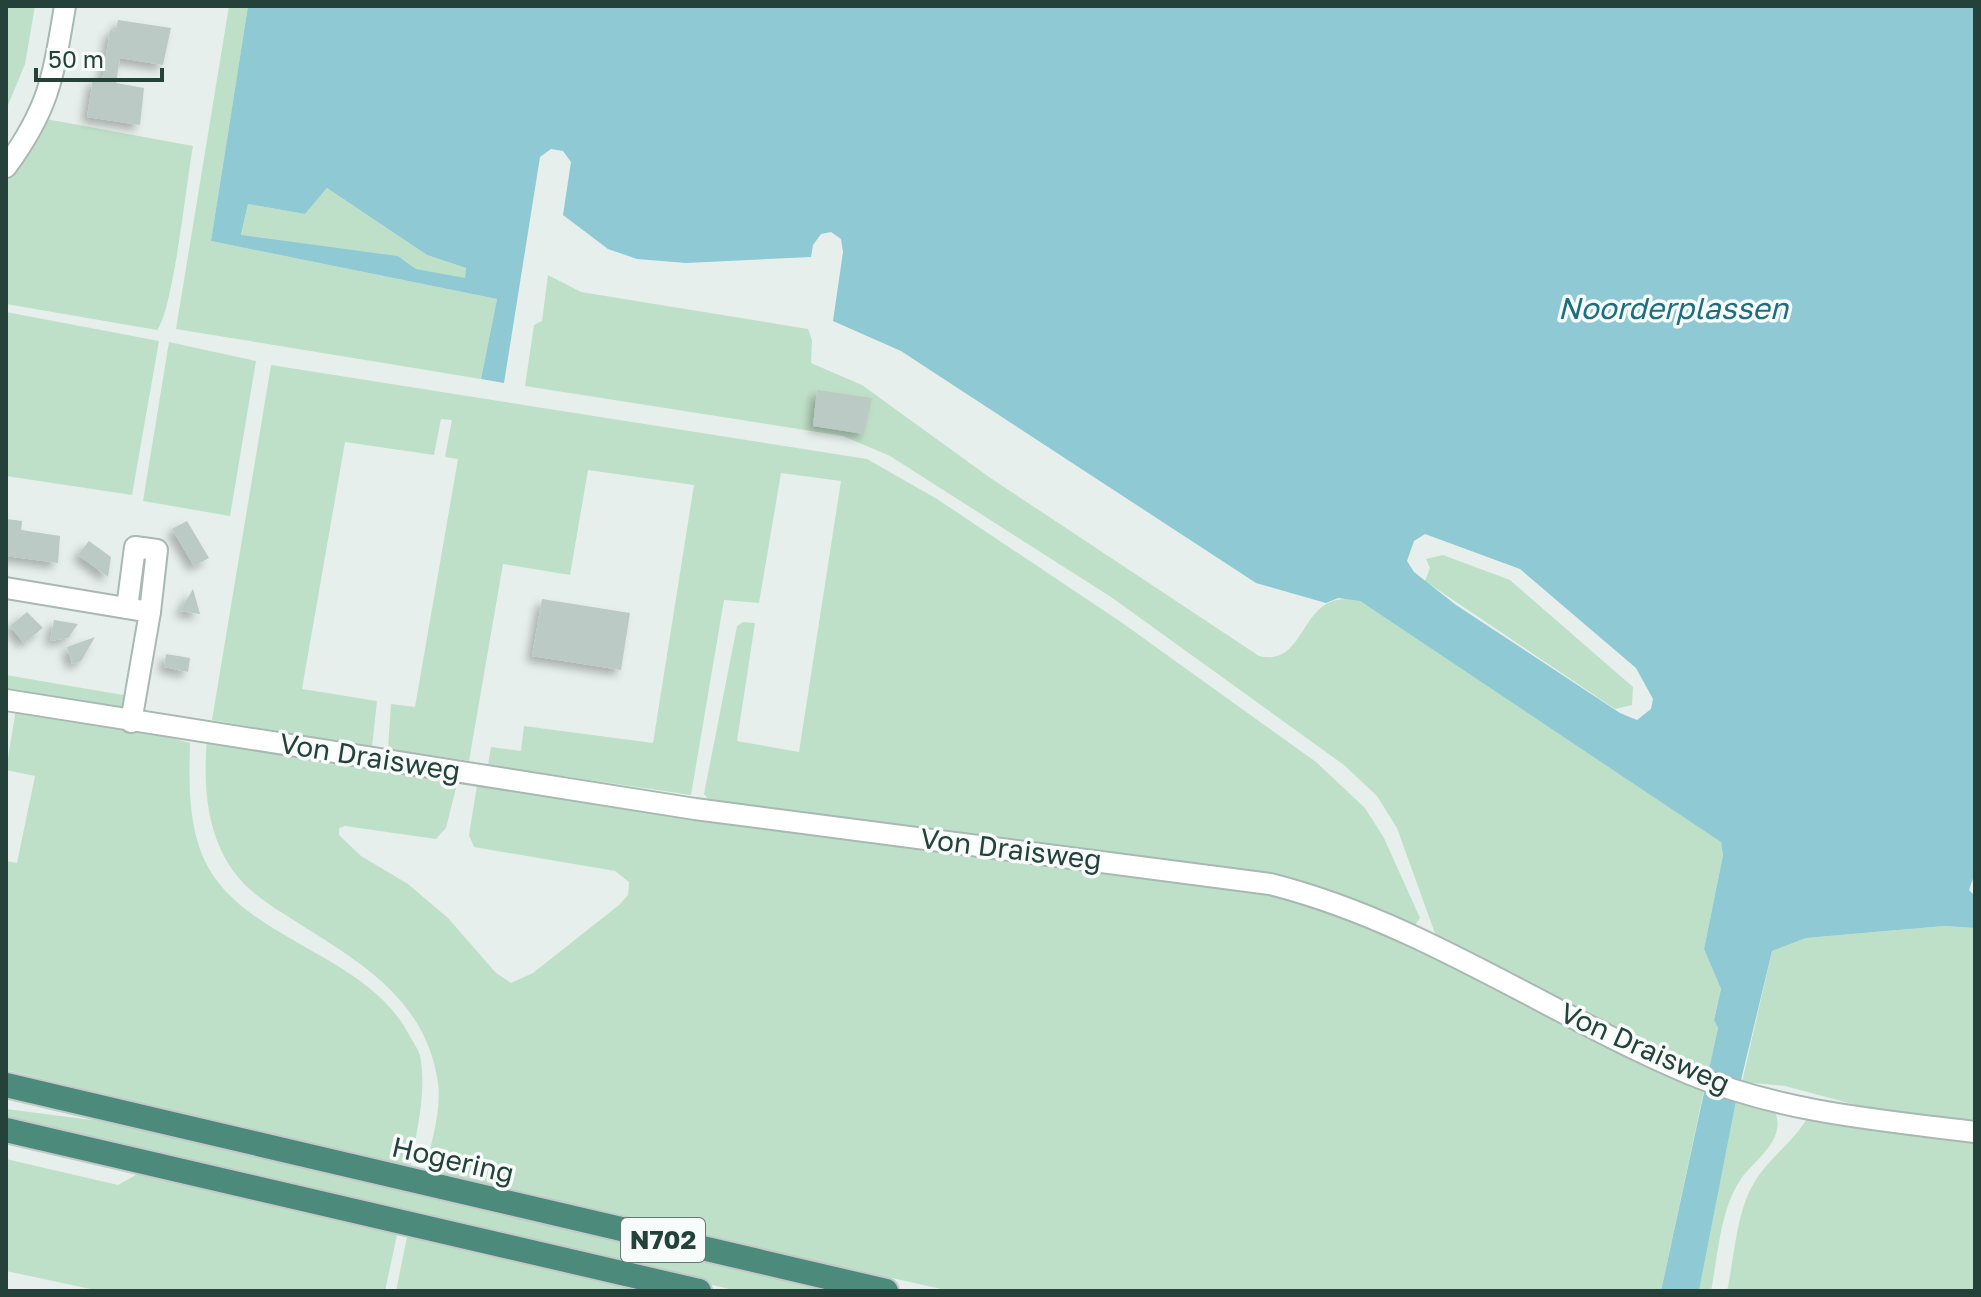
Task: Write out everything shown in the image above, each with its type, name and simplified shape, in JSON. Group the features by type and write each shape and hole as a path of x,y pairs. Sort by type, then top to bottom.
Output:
{"highway":[{"name":"Hogering","path":"6,1085 886,1291"},
{"name":"N702","path":"6,1130 699,1291"}],"street":[{"path":"6,167 41,112 51,84 65,6"},
{"path":"127,608 135,547 157,550 131,722"},
{"path":"6,588 150,612"},
{"name":"Von Draisweg","path":"6,700 695,809 1270,884 1356,910 1420,937 1615,1041 1694,1075 1819,1113 1975,1132"}],"green space":[{"path":"6,6 35,6 25,64 6,110"},
{"path":"229,6 248,6 211,241 497,299 481,379 176,329"},
{"path":"46,119 193,146 169,298 157,330 6,304 6,179"},
{"path":"327,188 427,255 466,268 465,279 416,269 398,256 241,236 248,204 305,214"},
{"path":"548,275 581,292 808,329 812,340 811,363 862,385 989,477 1259,656 1275,656 1288,650 1325,605 1340,599 1360,601 1692,821 1721,842 1723,855 1704,949 1721,989 1714,1019 1718,1028 1709,1072 1685,1066 1437,939 1397,828 1377,796 1344,765 1111,597 890,456 843,436 525,386 534,325 542,321"},
{"path":"6,312 159,341 132,495 6,476"},
{"path":"169,342 256,361 230,516 143,501"},
{"path":"271,365 867,459 937,499 1121,622 1316,762 1365,808 1384,838 1420,918 1414,927 1359,904 715,807 704,794 737,626 743,622 755,623 737,741 799,752 841,481 781,473 759,603 724,600 691,795 488,765 491,747 521,751 524,726 653,743 694,485 588,470 570,575 503,564 469,761 388,749 391,704 415,707 458,459 445,457 452,420 441,419 434,455 345,442 302,689 377,701 372,747 212,720"},
{"path":"1443,555 1510,580 1633,687 1632,705 1615,709 1425,581 1430,568 1426,559"},
{"path":"6,675 129,696 126,711 6,691"},
{"path":"16,709 150,732 190,743 194,829 203,857 220,885 244,908 272,928 363,983 388,1006 416,1047 421,1061 422,1088 410,1169 6,1070 6,861 17,863 35,776 6,770"},
{"path":"207,738 459,776 446,828 436,839 345,826 339,828 339,835 361,856 408,884 448,918 496,973 511,983 533,973 619,905 628,895 629,882 615,871 474,847 469,835 478,779 1223,880 1356,916 1704,1090 1661,1291 950,1291 425,1173 439,1094 431,1054 420,1028 387,986 344,952 262,900 234,872 217,842 208,808"},
{"path":"1944,926 1975,928 1975,1125 1897,1116 1785,1086 1742,1082 1772,951 1806,938"},
{"path":"1736,1100 1776,1114 1778,1124 1772,1143 1745,1174 1733,1194 1724,1220 1711,1291 1699,1291"},
{"path":"6,1109 100,1121 833,1291 738,1291 6,1120"},
{"path":"1808,1117 1975,1136 1975,1291 1727,1291 1740,1218 1750,1190"},
{"path":"6,1159 118,1185 143,1171 398,1230 385,1291 100,1291 6,1271"},
{"path":"407,1237 640,1291 396,1291"}],"water":[{"name":"Noorderplassen","path":"248,6 1975,6 1975,873 1969,890 1975,896 1975,928 1944,926 1806,938 1772,951 1736,1101 1699,1291 1661,1291 1718,1028 1714,1020 1721,989 1704,949 1723,855 1721,842 1360,601 1338,598 1326,603 1256,583 901,351 833,321 843,252 841,239 831,232 821,234 813,245 811,257 686,263 637,259 608,249 563,215 571,162 563,151 551,149 540,157 504,383 481,379 497,299 211,241","holes":["327,188 427,255 466,268 465,278 416,269 398,256 241,235 248,204 305,214","1425,534 1520,569 1636,668 1653,699 1651,709 1637,720 1620,713 1456,605 1414,572 1407,561 1414,541"]}],"building":[{"path":"118,20 171,28 163,65 120,58 116,83 144,88 140,125 87,117 93,79 102,81 110,30 116,31"},
{"path":"817,390 872,398 864,434 813,426"},
{"path":"6,519 22,521 21,530 60,536 58,563 6,556"},
{"path":"187,521 209,558 194,566 172,529"},
{"path":"89,541 111,557 108,577 78,555"},
{"path":"193,589 200,614 180,611"},
{"path":"542,599 630,613 621,670 532,656"},
{"path":"27,612 43,628 24,643 10,626"},
{"path":"54,620 78,624 68,638 50,641"},
{"path":"95,637 81,661 72,664 67,647"},
{"path":"166,654 190,658 188,672 164,667"}]}
